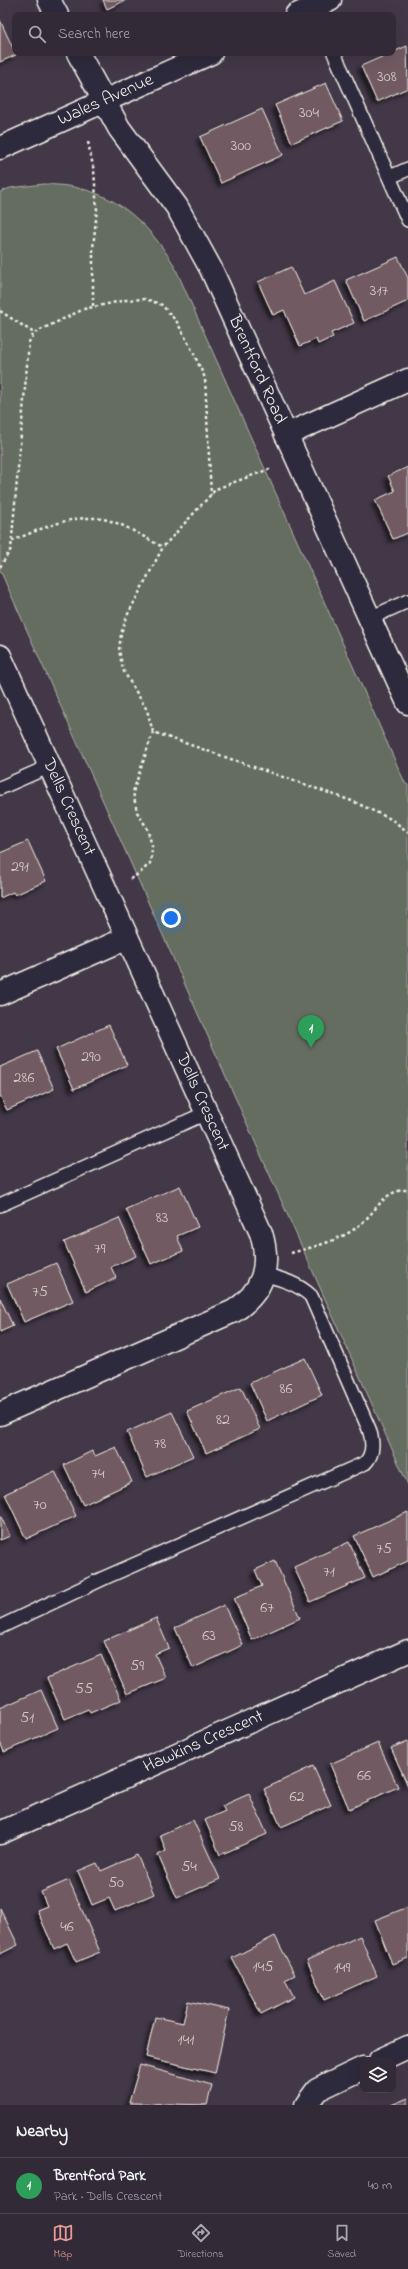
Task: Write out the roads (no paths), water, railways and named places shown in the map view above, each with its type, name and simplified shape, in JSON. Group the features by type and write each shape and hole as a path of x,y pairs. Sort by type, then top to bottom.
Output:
{"street":[{"path":"49,0 55,12"},
{"name":"Brentford Road","path":"80,56 119,128 177,207 210,269 408,703"},
{"name":"Wales Avenue","path":"0,148 204,56"},
{"path":"286,435 408,380"},
{"name":"Dells Crescent","path":"0,656 206,1113 262,1233 265,1266"},
{"path":"0,994 127,938"},
{"path":"0,1414 234,1310 247,1302 258,1286 265,1266"},
{"name":"Hawkins Crescent","path":"0,1833 408,1651"},
{"path":"387,2057 408,2048"},
{"path":"306,2105 317,2090 360,2069"}],"lane":[{"path":"335,56 408,220"},
{"path":"390,177 408,169"},
{"path":"370,618 408,601"},
{"path":"0,788 50,766"},
{"path":"0,1205 206,1113"},
{"path":"0,1627 104,1578 365,1463 369,1459 373,1440 311,1296 303,1288 290,1282 265,1266"}],"place":[{"name":"Brentford Park","path":"311,1048"}]}
